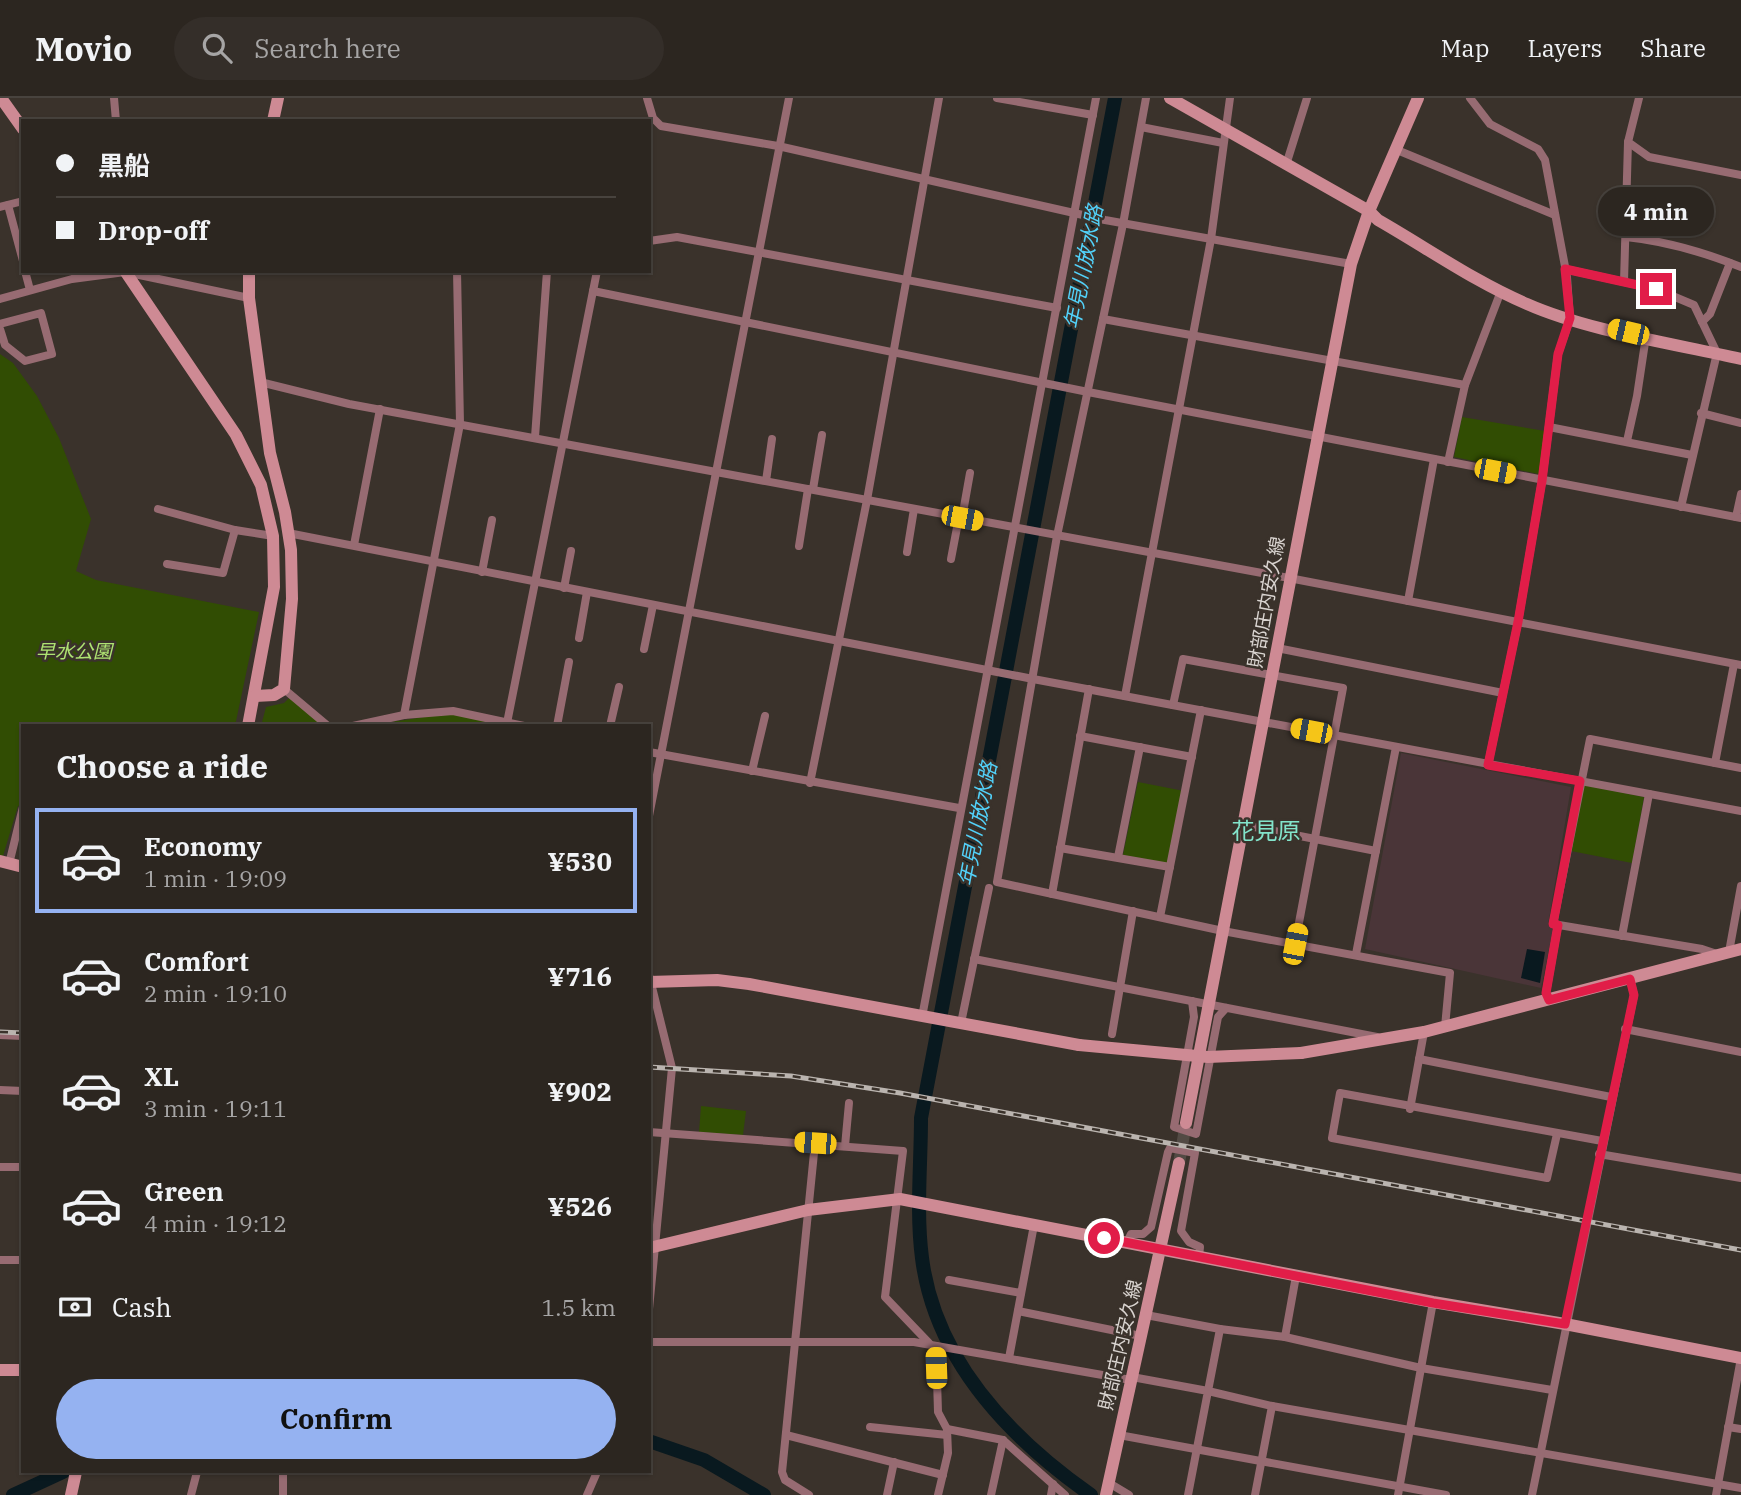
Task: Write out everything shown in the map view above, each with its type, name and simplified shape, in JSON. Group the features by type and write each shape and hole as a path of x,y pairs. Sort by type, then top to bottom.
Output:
{"street":[{"path":"2,98 21,126"},
{"path":"114,98 116,119"},
{"path":"273,119 278,98"},
{"path":"647,98 653,118 662,126 778,146 924,182 1076,215 1351,264"},
{"path":"651,806 789,98"},
{"path":"810,783 867,500 939,98"},
{"path":"997,98 1046,102 1093,115"},
{"path":"922,1017 1013,527 1045,382 1096,98"},
{"path":"1146,98 1103,319 1084,391 1053,535 1033,678 997,881 1223,931 1450,973 1445,1027"},
{"path":"1170,98 1223,137 1286,165 1369,211 1378,220 1501,292 1529,305 1570,318 1741,359"},
{"path":"1125,696 1211,239 1230,98"},
{"path":"1286,165 1307,98"},
{"name":"財部庄内安久線","path":"1186,1123 1351,264 1369,211 1418,98"},
{"path":"1470,98 1490,124 1538,149 1545,160 1565,269 1570,318 1558,354 1542,481 1518,622 1488,765"},
{"path":"1625,282 1628,142 1639,98"},
{"path":"1141,127 1223,137"},
{"path":"1628,142 1649,157 1741,175"},
{"path":"1396,149 1555,215"},
{"path":"21,202 4,206 21,255"},
{"path":"651,242 677,237 1057,308"},
{"path":"1626,237 1650,239 1699,251 1741,267"},
{"path":"1702,322 1710,314 1730,263"},
{"path":"1565,269 1656,289 1694,305 1717,353 1681,507"},
{"path":"26,273 30,290"},
{"path":"0,299 71,275 107,273"},
{"path":"126,273 241,443 261,485 273,536 271,612 248,724"},
{"path":"130,273 249,298"},
{"path":"249,273 249,298 270,453 288,533 292,599 284,689"},
{"path":"404,715 436,562 460,424 457,273"},
{"path":"536,437 547,273"},
{"path":"507,723 534,582 565,443 597,273"},
{"path":"593,292 1179,410 1739,518 1741,494"},
{"path":"1448,462 1465,385 1501,292"},
{"path":"41,313 52,354 25,361 5,345 0,326 41,313"},
{"path":"1103,319 1465,385"},
{"path":"1627,441 1646,336"},
{"path":"261,382 380,409 1738,664 1715,763"},
{"path":"354,545 380,409"},
{"path":"1701,413 1741,422"},
{"path":"1549,426 1692,455"},
{"path":"799,546 822,435"},
{"path":"766,481 772,439"},
{"path":"1408,601 1434,459"},
{"path":"951,559 970,473"},
{"path":"158,509 235,530 273,536"},
{"path":"907,552 914,509"},
{"path":"482,572 492,520"},
{"path":"167,564 223,573 235,530"},
{"path":"288,533 1125,696 1741,811"},
{"path":"564,588 571,551"},
{"path":"579,638 587,593"},
{"path":"644,649 653,605"},
{"path":"1277,648 1503,693"},
{"path":"1173,705 1183,659 1343,688 1295,944"},
{"path":"557,724 569,662"},
{"path":"610,724 619,687"},
{"path":"255,696 274,695 284,689"},
{"path":"284,689 326,724"},
{"path":"1052,894 1089,689"},
{"path":"1160,917 1201,710"},
{"path":"362,724 404,715 453,711 513,724"},
{"path":"752,771 765,716"},
{"path":"1080,736 1192,757"},
{"path":"1730,952 1553,924 1590,739 1741,768"},
{"path":"1118,858 1140,747"},
{"path":"1356,954 1396,747"},
{"path":"651,752 959,808"},
{"path":"1622,936 1649,794"},
{"path":"21,813 4,862 21,866"},
{"path":"1244,825 1376,851"},
{"path":"1060,848 1170,867"},
{"path":"1730,952 1741,886"},
{"path":"958,1023 989,888"},
{"path":"1112,1034 1133,911"},
{"path":"1549,1000 1546,993 1558,925"},
{"path":"651,980 749,984 1079,1045 1194,1057 1301,1053 1424,1032 1730,952"},
{"path":"974,959 1380,1038"},
{"path":"1532,1495 1602,1141 1634,995 1630,979"},
{"path":"651,984 671,1068 660,1212 653,1247 651,1278"},
{"path":"1192,1001 1194,1017 1174,1127 1196,1134 1218,1017 1226,1007"},
{"path":"1625,1029 1741,1052"},
{"path":"1410,1108 1424,1032"},
{"path":"0,1035 21,1036"},
{"path":"1419,1059 1611,1097"},
{"path":"0,1090 21,1091"},
{"path":"1557,1133 1547,1178 1332,1138 1340,1093 1410,1108 1557,1133 1602,1141"},
{"path":"845,1146 849,1103"},
{"path":"651,1132 903,1151 885,1297 932,1344 938,1412 947,1432 948,1453 938,1495"},
{"path":"809,1495 783,1476 815,1143"},
{"path":"1127,1242 1131,1234 1143,1234 1151,1227 1170,1148 1195,1153 1181,1231 1189,1242 1199,1247 1199,1256"},
{"path":"1600,1154 1741,1178"},
{"name":"財部庄内安久線","path":"1107,1488 1179,1163"},
{"path":"0,1167 21,1167"},
{"path":"653,1247 808,1210 898,1200 1433,1303 1565,1324 1741,1357 1716,1495"},
{"path":"651,1211 660,1212"},
{"path":"1009,1358 1034,1225"},
{"path":"0,1260 21,1260"},
{"path":"1285,1337 1296,1276"},
{"path":"950,1280 1021,1293"},
{"path":"1398,1491 1433,1303"},
{"path":"1018,1311 1141,1336"},
{"path":"1146,1315 1220,1329 1285,1337 1422,1368 1552,1390"},
{"path":"1188,1495 1220,1329"},
{"path":"651,1342 932,1344 1741,1488"},
{"path":"0,1370 21,1370"},
{"path":"1255,1495 1272,1406"},
{"path":"870,1427 947,1432 1003,1440 1065,1495"},
{"path":"1728,1427 1741,1429"},
{"path":"1119,1435 1262,1460 1398,1491 1446,1495"},
{"path":"786,1436 943,1475"},
{"path":"991,1495 1003,1440"},
{"path":"887,1495 894,1462"},
{"path":"71,1492 76,1473"},
{"path":"191,1495 197,1473"},
{"path":"283,1473 283,1495"},
{"path":"587,1495 597,1473"},
{"path":"1051,1495 1053,1484"},
{"path":"1107,1488 1129,1495"}],"shaded area":[{"path":"1401,753 1571,787 1548,925 1553,930 1541,988 1365,949"},
{"path":"1527,949 1545,952 1540,983 1521,978"}],"green space":[{"name":"早水公園","path":"0,354 13,363 37,396 59,438 91,519 76,571 96,580 259,612 235,724 21,724 21,807 18,806 3,856 0,855"},
{"path":"1462,417 1545,431 1539,474 1454,457"},
{"path":"290,697 323,724 262,724 266,707 284,703"},
{"path":"452,713 504,724 378,724"},
{"path":"1138,782 1184,791 1170,864 1123,855"},
{"path":"1583,785 1644,797 1632,863 1571,851"},
{"path":"701,1106 746,1111 743,1135 699,1132"}],"waterway":[{"name":"年見川放水路","path":"1091,1495 1061,1473 1005,1422 981,1394 960,1363 943,1330 930,1295 920,1241 919,1188 921,1118 1115,98"},
{"path":"651,1442 704,1460 764,1495"},
{"path":"13,1495 61,1473"}],"tunnel":[{"path":"1179,1163 1186,1123"}],"railway":[{"path":"0,1032 21,1033"},
{"path":"651,1067 791,1076 900,1093 1741,1250"}],"district":[{"name":"花見原","path":"1266,830"}],"route":[{"path":"1104,1238 1433,1303 1565,1324 1634,995 1630,979 1549,1000 1546,993 1558,925 1553,924 1580,781 1488,765 1518,622 1542,481 1558,354 1570,318 1565,269 1656,289"}]}
